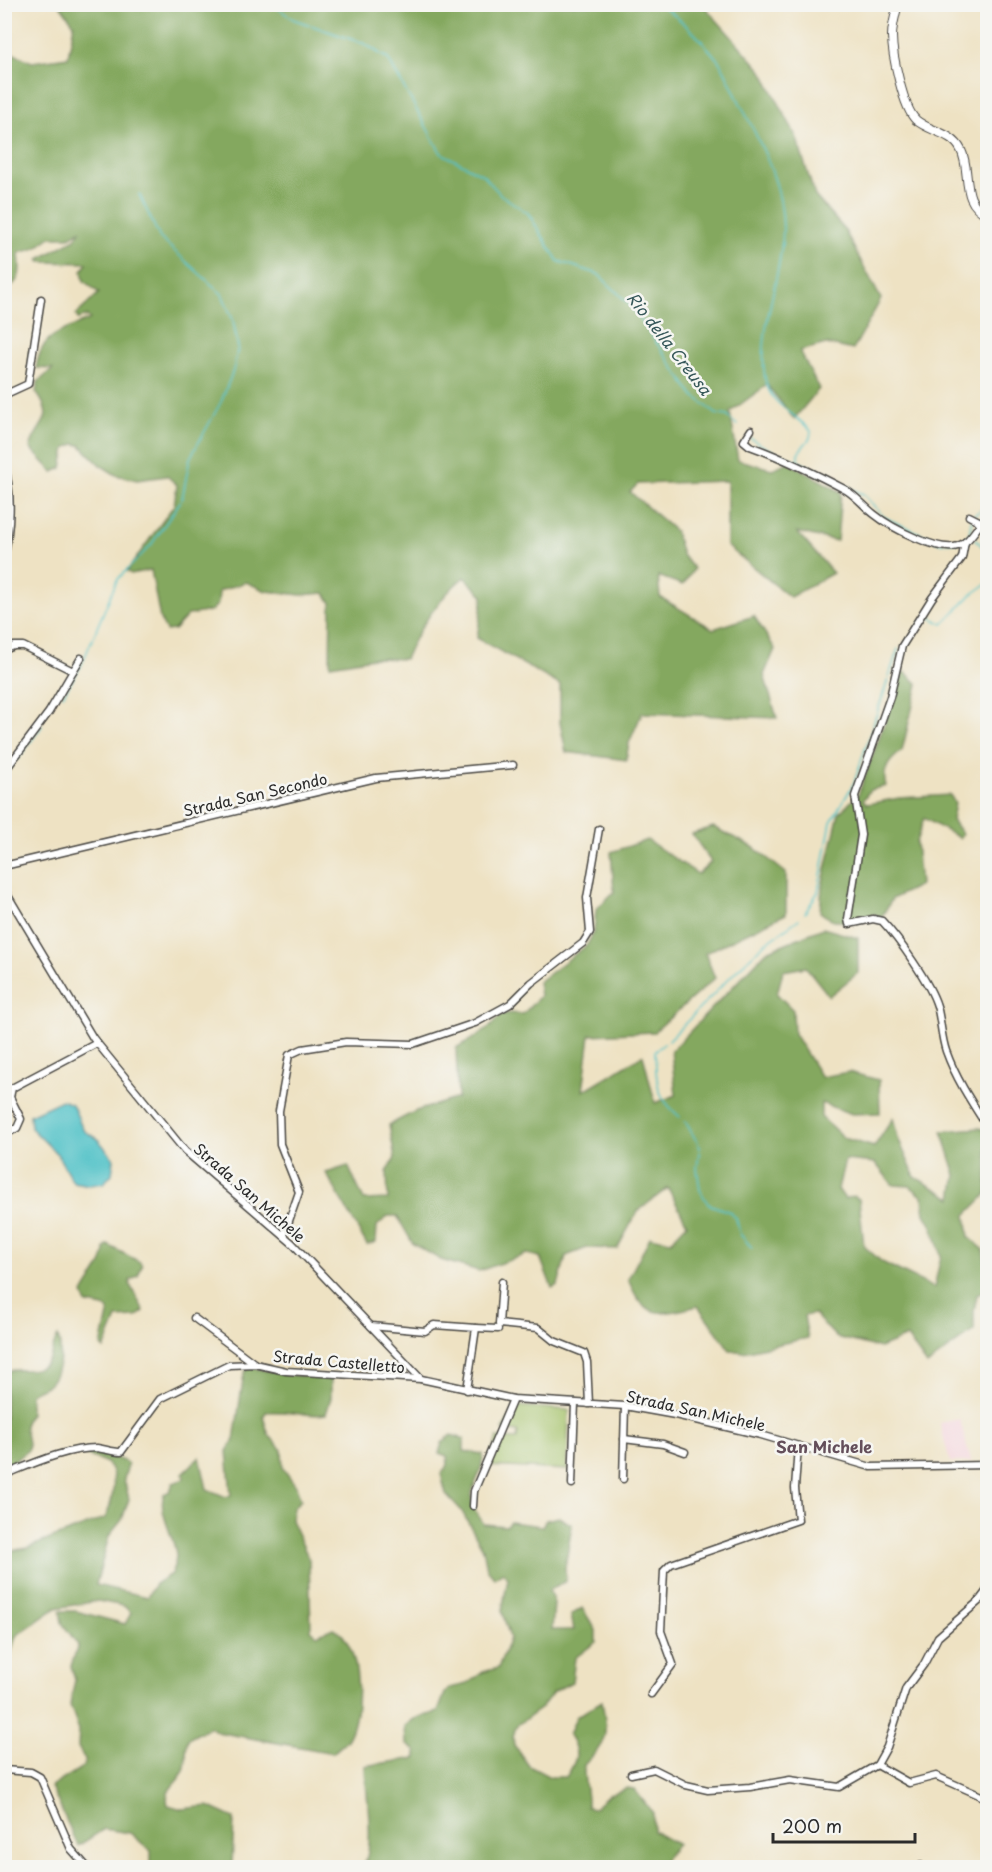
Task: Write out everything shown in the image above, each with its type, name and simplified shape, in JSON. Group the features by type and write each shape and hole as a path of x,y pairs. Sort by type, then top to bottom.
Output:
{"main road":[{"path":"898,4 893,26 892,46 908,109 922,124 948,136 958,145 965,163 970,198 981,212 987,215"}],"street":[{"path":"4,395 28,384 41,299"},
{"path":"751,430 744,441 750,446 783,457 849,492 874,514 895,527 941,548 964,542"},
{"path":"4,463 9,480 10,517 4,560"},
{"path":"987,517 975,519 964,542 962,558 905,637 890,697 855,796 861,835 849,907 849,924 873,919 882,921 928,984 937,1007 944,1043 951,1063 969,1100 987,1128"},
{"path":"4,650 23,646 73,671"},
{"path":"4,772 49,712 81,658"},
{"name":"Strada San Secondo","path":"4,866 376,778 513,765"},
{"path":"284,1236 299,1192 284,1155 280,1134 282,1086 289,1055 302,1049 346,1042 413,1044 475,1023 510,1005 531,982 583,943 590,932 587,898 599,829"},
{"name":"Strada San Michele","path":"4,889 97,1043 185,1151 284,1236 421,1379 513,1399 625,1406 709,1422 876,1468 987,1465"},
{"path":"4,1135 19,1126 21,1116 10,1097 12,1088 97,1043"},
{"path":"502,1282 498,1324 538,1328 554,1341 584,1353 587,1362 589,1404"},
{"name":"Strada Castelletto","path":"194,1318 255,1364"},
{"path":"370,1326 425,1331 434,1325 498,1329"},
{"path":"467,1390 476,1328"},
{"name":"Strada Castelletto","path":"4,1475 40,1461 83,1450 97,1448 121,1452 164,1396 221,1368 235,1364 255,1364 286,1371 421,1379"},
{"path":"473,1506 474,1491 513,1399"},
{"path":"572,1484 575,1403"},
{"path":"623,1479 625,1406"},
{"path":"624,1439 663,1444 685,1452"},
{"path":"651,1694 673,1664 661,1631 664,1571 670,1564 798,1520 795,1488 798,1446"},
{"path":"632,1774 654,1769 686,1785 708,1790 750,1787 790,1780 837,1788 877,1765 887,1747 906,1688 924,1664 938,1636 979,1601 987,1589"},
{"path":"877,1765 909,1783 936,1776 987,1798"},
{"path":"4,1770 31,1772 40,1777 71,1849 88,1868"}],"shaded area":[{"path":"960,1419 971,1462 950,1462 940,1423"}],"green space":[{"path":"60,5 702,5 706,8 762,71 796,136 815,196 844,229 881,299 853,350 826,344 800,351 819,389 794,419 767,385 730,412 738,460 772,469 788,462 841,492 837,541 797,532 833,573 790,597 727,546 727,481 638,484 630,492 675,531 682,555 694,569 683,585 658,576 660,597 713,629 754,616 775,649 764,675 777,718 642,713 629,743 626,760 566,752 560,723 560,685 477,638 483,596 464,577 446,594 430,615 405,659 373,658 330,665 331,603 325,593 301,595 266,591 246,582 219,591 218,604 211,611 188,615 174,630 166,631 160,619 151,570 131,574 127,571 174,505 177,485 167,476 137,480 116,475 100,465 80,445 74,444 66,448 62,468 53,472 30,448 46,416 36,392 38,382 53,369 36,368 43,347 55,335 90,319 87,316 78,319 76,315 99,293 84,281 82,271 87,263 40,262 39,259 75,239 80,231 69,237 51,237 36,248 19,253 19,275 15,283 5,292 5,50 32,62 68,57 74,24"},
{"path":"904,671 918,684 902,751 886,770 886,786 870,790 863,800 867,804 899,798 950,795 955,803 952,820 962,834 959,838 924,818 916,842 920,885 892,899 881,918 875,914 846,921 834,920 820,912 822,886 839,813 858,795"},
{"path":"713,827 753,847 786,873 786,914 705,953 715,978 654,1032 590,1035 583,1091 643,1055 655,1103 676,1095 671,1051 767,951 823,928 858,938 858,973 829,996 806,967 783,971 777,994 793,1010 794,1034 821,1077 849,1072 879,1080 880,1113 852,1114 821,1103 821,1117 844,1138 874,1147 893,1118 898,1138 915,1177 952,1198 956,1175 942,1131 980,1128 987,1131 987,1194 966,1215 969,1237 983,1249 987,1289 977,1295 974,1330 927,1365 907,1337 880,1348 836,1337 814,1314 804,1316 808,1338 743,1352 730,1350 698,1306 663,1312 655,1312 647,1308 634,1293 628,1279 650,1237 671,1241 687,1224 668,1188 638,1211 617,1249 587,1248 566,1256 558,1285 552,1288 540,1257 527,1254 479,1271 441,1260 413,1244 397,1216 388,1216 377,1226 376,1242 367,1245 326,1173 348,1166 364,1200 388,1199 387,1172 395,1158 389,1125 416,1111 458,1098 456,1048 483,1033 503,1014 523,1014 540,996 538,982 587,945 594,932 596,909 614,892 611,852 647,840 698,874 711,862 692,834","holes":["845,1160 875,1163 893,1185 910,1186 923,1197 925,1214 933,1228 941,1256 934,1288 882,1262 864,1246 859,1199 853,1196 845,1199 838,1189"]},
{"path":"108,1245 142,1265 138,1276 130,1281 130,1285 144,1311 136,1317 117,1318 104,1349 101,1346 109,1310 87,1304 83,1294 100,1266"},
{"path":"58,1336 60,1360 57,1372 51,1382 30,1394 30,1414 25,1422 28,1450 5,1468 5,1372 35,1369 45,1364"},
{"path":"249,1367 287,1375 331,1377 331,1398 326,1414 266,1412 263,1417 269,1435 282,1450 283,1468 296,1486 301,1500 293,1508 291,1520 309,1559 311,1630 317,1635 333,1628 343,1636 350,1648 357,1680 356,1715 347,1740 333,1753 217,1732 210,1727 188,1739 185,1767 168,1793 168,1805 182,1809 208,1806 234,1818 232,1867 151,1867 151,1851 130,1833 104,1829 78,1846 51,1787 84,1766 85,1760 78,1747 79,1730 70,1705 75,1680 71,1666 78,1645 62,1623 60,1611 76,1611 125,1624 131,1613 124,1606 98,1601 56,1608 16,1636 5,1674 5,1552 27,1548 105,1518 113,1490 111,1469 101,1460 80,1453 99,1451 126,1462 128,1465 124,1479 129,1499 122,1520 109,1536 96,1585 147,1597 155,1584 171,1574 175,1562 175,1548 164,1517 162,1501 164,1494 170,1491 173,1483 184,1479 183,1473 200,1457 207,1489 226,1497 231,1495 227,1451 234,1440 244,1373"},
{"path":"516,1406 569,1410 567,1470 486,1466 497,1438 517,1439 518,1432 502,1430"},
{"path":"451,1435 464,1439 464,1451 483,1454 482,1466 473,1489 472,1503 484,1524 506,1526 510,1522 542,1526 546,1520 559,1517 572,1525 565,1568 566,1581 549,1590 554,1603 552,1630 574,1630 571,1615 582,1608 596,1630 596,1642 575,1658 572,1682 553,1692 541,1708 516,1726 513,1737 514,1745 529,1766 550,1777 566,1777 576,1756 575,1746 569,1735 576,1717 602,1701 605,1722 604,1737 598,1750 584,1765 587,1807 594,1808 609,1795 627,1788 634,1789 653,1813 653,1831 677,1844 665,1859 663,1867 361,1868 366,1860 369,1835 365,1766 416,1758 416,1751 406,1744 405,1726 414,1719 438,1712 445,1693 450,1688 467,1684 483,1672 498,1668 510,1638 502,1611 508,1578 503,1572 495,1578 487,1569 483,1549 461,1510 446,1494 441,1474 448,1465 447,1456 439,1453 442,1443"}],"water":[{"path":"62,1100 72,1104 84,1131 97,1138 114,1159 112,1174 104,1183 89,1185 73,1182 57,1154 31,1128 30,1115"}],"waterway":[{"name":"Rio della Creusa","path":"227,8 250,4"},
{"name":"Rio della Creusa","path":"272,4 293,19 365,44 388,59 441,153 483,175 501,195 528,213 558,261 598,274 631,306 692,394 716,414 727,416 737,425"},
{"path":"659,4 691,30 718,60 762,147 774,178 782,212 782,247 767,323 763,360 767,387 772,395 811,431 810,438 798,453 798,459"},
{"path":"63,695 81,666 117,580 151,545 182,499 190,458 221,402 234,368 238,347 233,320 222,294 160,238 139,194"},
{"name":"Rio della Creusa","path":"749,437 766,448 822,474"},
{"path":"844,486 863,494 884,517 941,543 957,542 967,537 972,519"},
{"path":"974,515 988,505"},
{"path":"975,539 988,552"},
{"path":"919,625 928,616 943,624 971,595 988,583"},
{"path":"805,913 818,892 831,822 854,783 898,649"},
{"path":"18,759 42,726"},
{"path":"4,777 8,772"},
{"path":"669,1040 763,945 799,919"},
{"path":"665,1043 655,1051 657,1080 665,1102 680,1117"},
{"path":"685,1121 700,1147 697,1168 700,1190 708,1204 730,1212 736,1218 740,1234 752,1248"}],"district":[{"name":"San Michele","path":"824,1446"}]}
